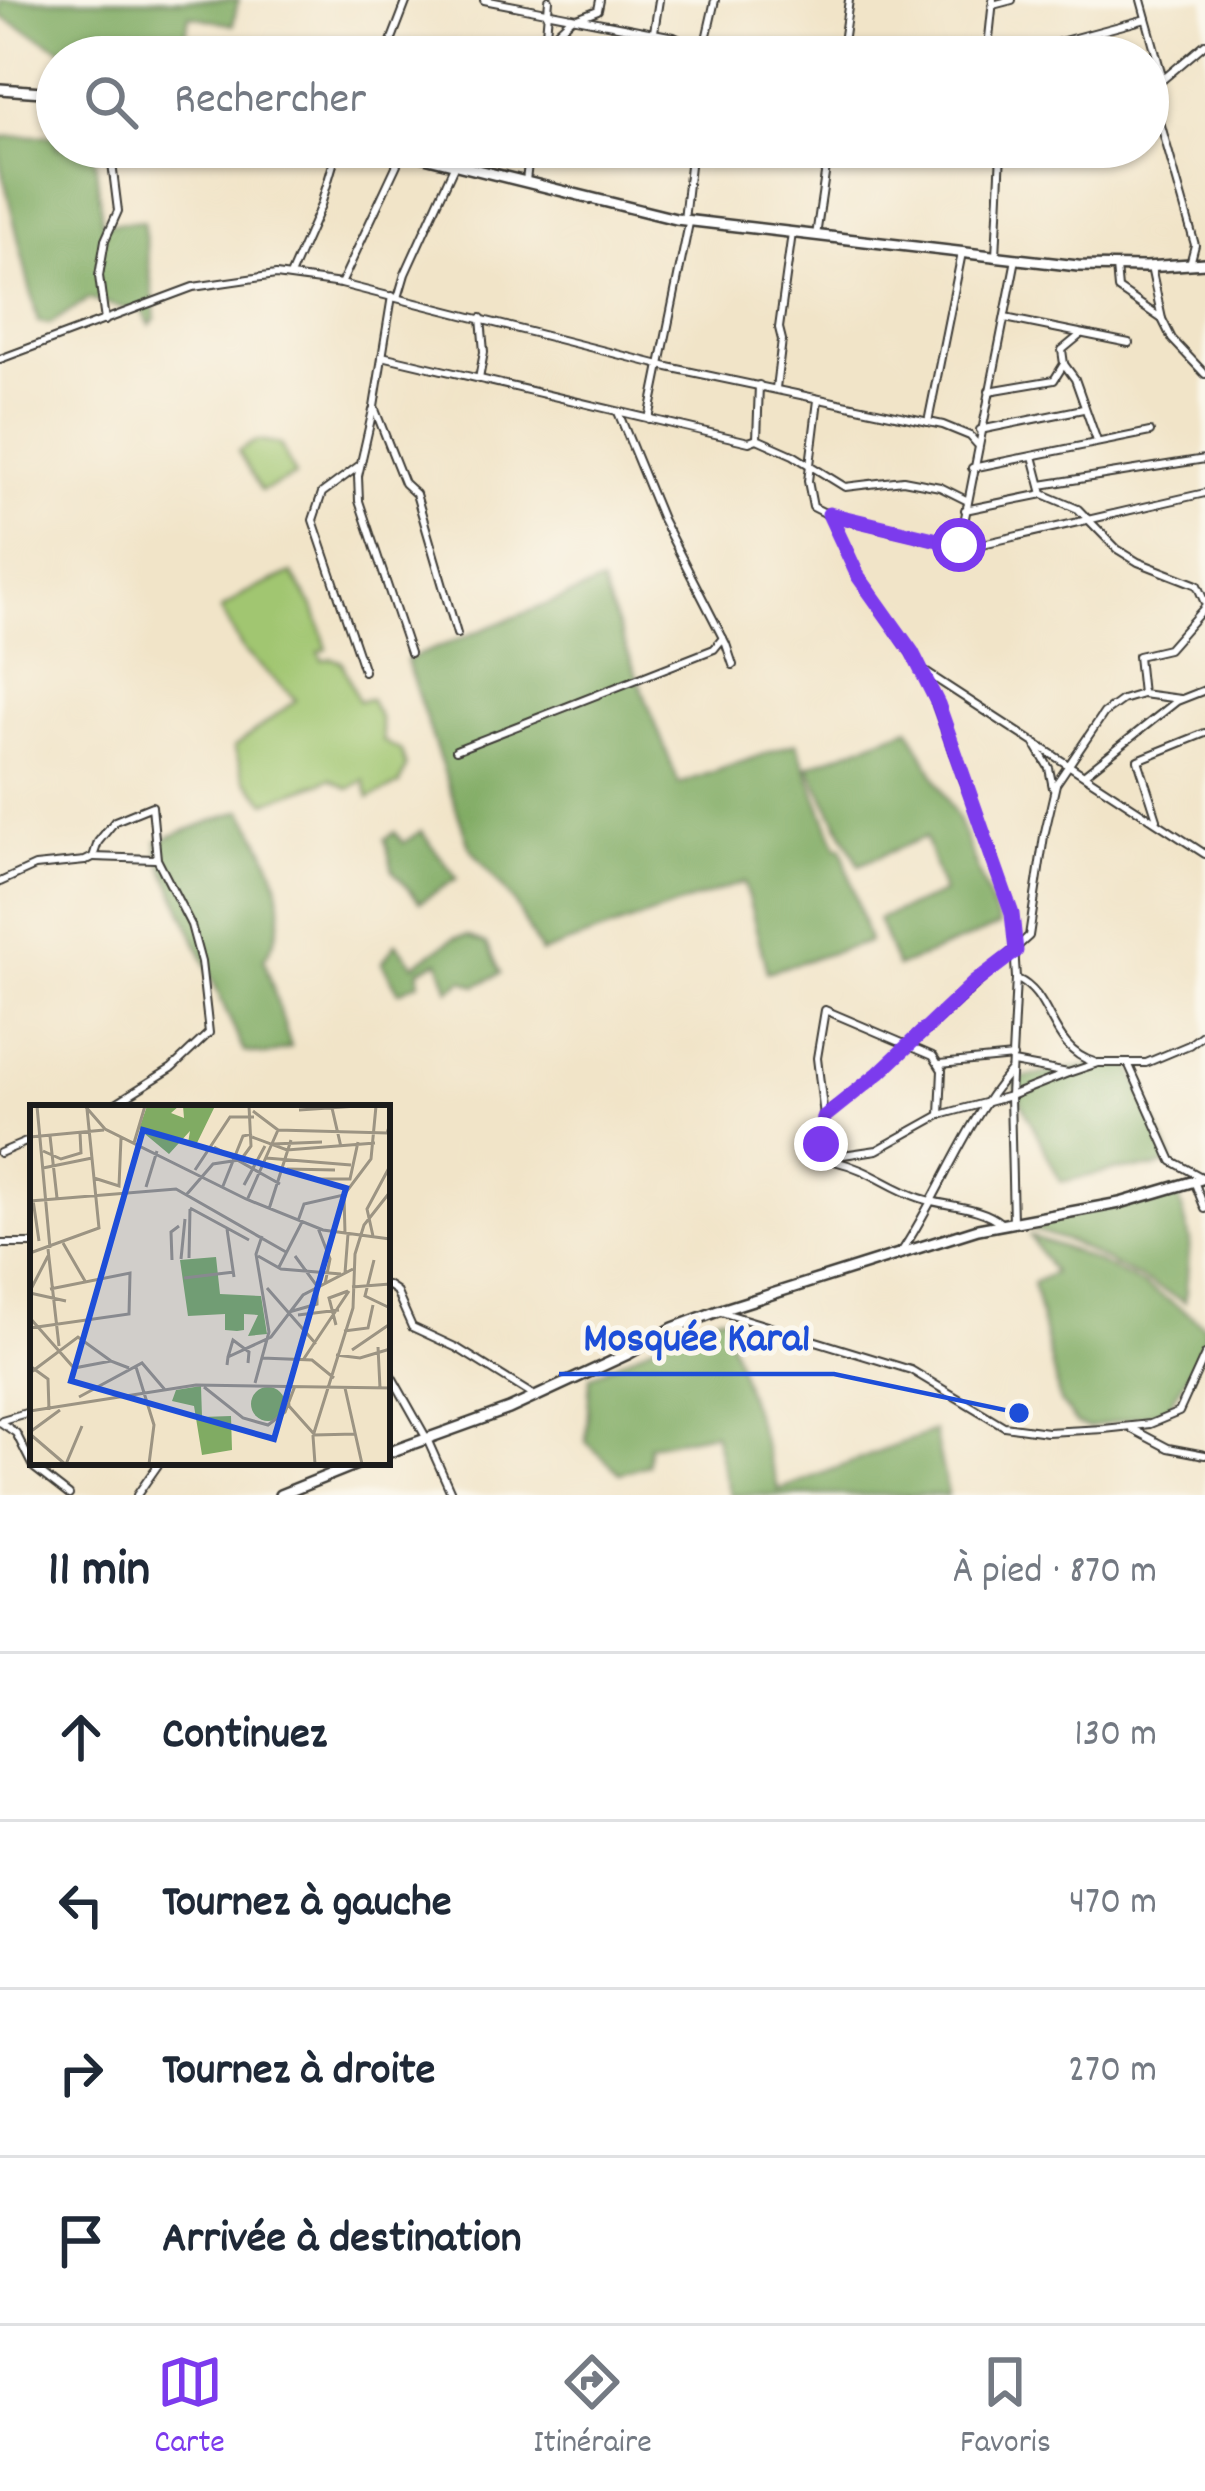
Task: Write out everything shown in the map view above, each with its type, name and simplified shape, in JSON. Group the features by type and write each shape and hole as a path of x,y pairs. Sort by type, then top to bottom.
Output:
{"street":[{"path":"393,36 407,0"},
{"path":"484,0 668,36"},
{"path":"548,36 549,0"},
{"path":"654,36 659,0"},
{"path":"707,36 716,0"},
{"path":"844,36 848,0"},
{"path":"989,36 993,3 1012,0"},
{"path":"1141,0 1152,36"},
{"path":"553,36 599,5 609,25"},
{"path":"1083,36 1147,19"},
{"path":"1169,74 1205,44"},
{"path":"0,88 36,91"},
{"path":"1169,158 1195,245 1190,264"},
{"path":"105,321 99,276 105,240 118,211 113,168"},
{"path":"290,276 332,168"},
{"path":"341,284 395,168"},
{"path":"410,652 359,501 360,466 395,297 453,168"},
{"path":"472,168 686,220 1016,259 1151,267 1205,263"},
{"path":"526,181 528,168"},
{"path":"649,419 686,220 690,168"},
{"path":"816,236 826,168"},
{"path":"996,256 999,168"},
{"path":"776,388 791,233"},
{"path":"928,422 962,253"},
{"path":"959,545 1016,259"},
{"path":"1116,266 1118,289 1162,319"},
{"path":"1151,267 1162,319 1172,339 1205,374"},
{"path":"0,359 193,287 290,276 341,284 662,365 928,422 963,432 977,444"},
{"path":"479,379 484,352 481,318"},
{"path":"1005,318 1130,344"},
{"path":"1079,336 1062,350 1064,364 1075,380 1097,441"},
{"path":"382,356 749,442 757,439 845,487 903,480 940,487 966,505 1205,459"},
{"path":"989,391 1054,380 1064,364"},
{"path":"757,439 759,385"},
{"path":"818,400 809,465 813,507 829,514 959,545 978,545 1205,493"},
{"path":"374,406 404,483 416,494 457,634"},
{"path":"980,430 1084,409"},
{"path":"618,412 662,519 733,665"},
{"path":"972,468 1150,432"},
{"path":"1033,456 1042,489 1090,519 1117,549 1197,585 1205,605 1170,648 1138,656 1142,694"},
{"path":"360,466 322,493 313,520 364,671"},
{"path":"829,514 858,576 922,668 1012,914 1016,979 1008,1224"},
{"path":"456,750 714,649 723,638"},
{"path":"922,668 1205,854"},
{"path":"1086,773 1180,699 1205,690"},
{"path":"1053,792 1104,713 1142,694 1180,699"},
{"path":"1138,760 1205,733"},
{"path":"1131,741 1157,820"},
{"path":"824,1117 1016,951 1030,932 1053,792 1049,768 1034,743"},
{"path":"93,856 115,821 152,806 157,859 191,925 208,997 209,1033 161,1076 113,1105"},
{"path":"0,882 34,866 80,863 93,856 157,859"},
{"path":"1016,979 1039,995 1050,1024 1086,1060 1147,1064 1205,1033"},
{"path":"940,1114 940,1064 933,1055 825,1010 818,1058 824,1117 821,1144 834,1162 867,1169 900,1190 932,1202 980,1211 1008,1224"},
{"path":"899,1254 932,1202 962,1138 1012,1063"},
{"path":"940,1064 1012,1063 1068,1073"},
{"path":"834,1162 843,1155 888,1145 940,1114 1010,1096 1098,1063"},
{"path":"1127,1064 1172,1162 1201,1179"},
{"path":"0,1154 30,1140"},
{"path":"1201,1179 1205,1209"},
{"path":"390,1452 536,1397 691,1320 978,1228 1120,1203 1201,1179"},
{"path":"390,1287 412,1327 457,1348 536,1397"},
{"path":"718,1311 910,1370 1004,1426 1047,1432 1150,1424 1184,1408 1205,1355"},
{"path":"390,1373 428,1439 452,1495"},
{"path":"0,1421 30,1412"},
{"path":"0,1421 16,1433 30,1461"},
{"path":"1129,1427 1168,1448 1205,1455"},
{"path":"32,1465 69,1495"},
{"path":"137,1495 158,1465"},
{"path":"280,1495 355,1465"}],"green space":[{"path":"0,0 238,0 233,25 189,15 186,36 37,36 0,16"},
{"path":"36,136 36,168 96,168 102,224 143,221 156,318 150,325 140,307 131,310 88,299 50,324 38,322 0,161 0,137"},
{"path":"256,441 280,444 295,476 261,491 238,451"},
{"path":"292,573 315,610 327,649 319,652 322,660 342,662 358,701 370,699 380,718 383,741 401,751 406,767 400,784 369,798 364,780 349,789 331,779 266,802 244,778 234,747 296,700 243,650 221,610 245,593"},
{"path":"601,583 679,784 796,743 837,848 841,847 869,942 767,972 744,882 541,953 514,902 469,846 406,660"},
{"path":"909,728 959,821 999,926 897,967 878,919 943,893 925,837 859,865 808,766"},
{"path":"242,810 271,864 280,902 274,940 264,959 291,1047 267,1055 244,1052 159,857 157,841"},
{"path":"421,831 457,878 420,902 393,871 385,839 395,832 403,843"},
{"path":"468,936 487,944 501,973 476,986 463,980 449,990 439,961 419,970 419,982 399,992 382,963 396,943 414,965 454,938"},
{"path":"1098,1064 1130,1065 1173,1161 1156,1168 1116,1170 1061,1182 1016,1092 1016,1079"},
{"path":"1178,1193 1190,1240 1185,1302 1070,1242 1019,1225"},
{"path":"1030,1236 1121,1274 1205,1326 1205,1345 1167,1410 1088,1428 1077,1424 1060,1402 1033,1283 1053,1273"},
{"path":"719,1315 753,1326 729,1337 779,1490 934,1431 948,1495 730,1495 714,1433 649,1445 648,1465 620,1473 586,1442 590,1377"}],"place":[{"name":"Mosquée Kara1","path":"1019,1413"}],"route":[{"path":"821,1144 824,1117 1016,951 1012,914 938,704 912,652 858,576 829,514 959,545"}]}
